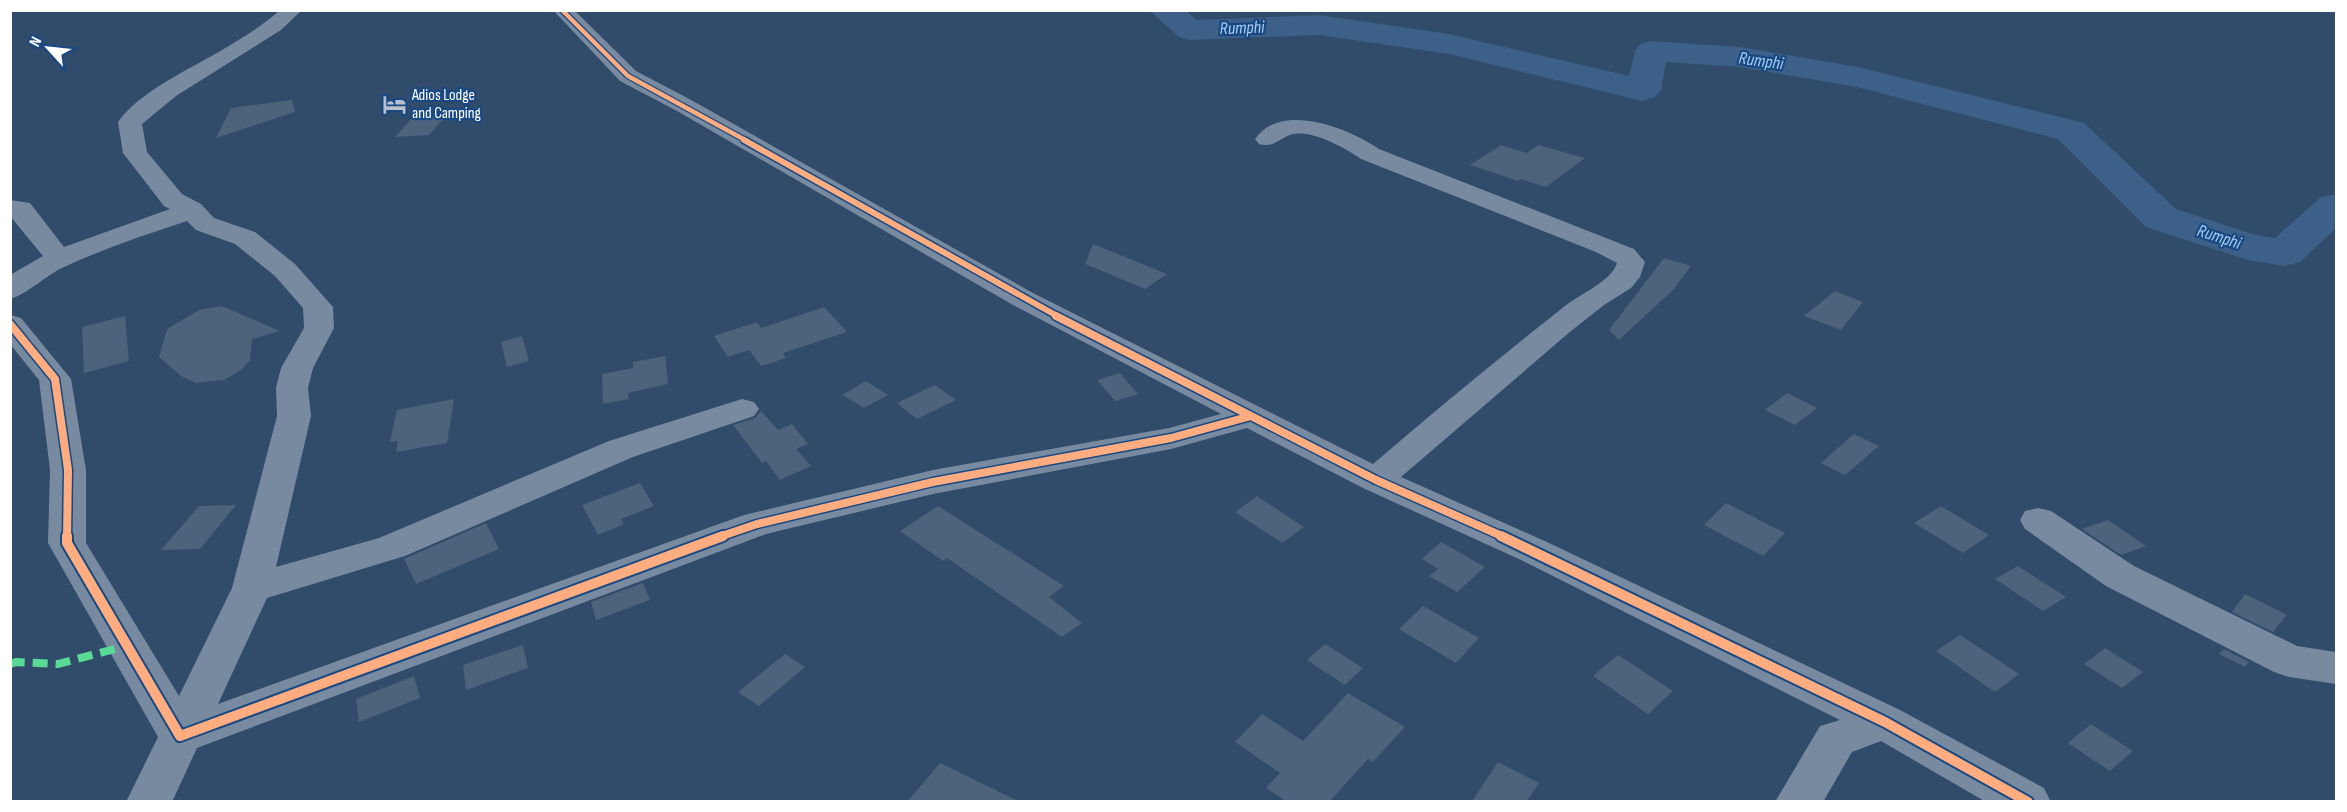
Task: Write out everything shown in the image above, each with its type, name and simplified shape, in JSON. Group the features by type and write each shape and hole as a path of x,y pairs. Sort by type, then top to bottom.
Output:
{"street":[{"path":"149,801 252,588 294,416 292,388 297,368 319,328 318,306 285,270 245,238 205,224 192,210 173,200 135,153 130,122 148,104 260,38 292,10"},
{"path":"562,10 628,76 685,106 1023,299 1376,480 1534,551 1885,722 2028,801"},
{"path":"1268,139 1287,127 1299,126 1333,134 1392,163 1606,246 1624,255 1631,262 1630,271 1619,284 1590,301 1376,480"},
{"path":"10,208 21,209 59,259"},
{"path":"10,290 27,276 59,259 192,210"},
{"path":"10,324 55,379 68,470 67,543 180,736"},
{"path":"252,588 392,547 621,449 742,409"},
{"path":"180,736 757,524 933,482 1171,438 1251,416"},
{"path":"2038,520 2120,576 2289,661 2337,668"},
{"path":"1798,801 1836,739 1885,722"}],"building":[{"path":"292,100 295,112 216,138 231,108"},
{"path":"452,109 429,135 395,137 419,110"},
{"path":"1501,145 1527,153 1538,145 1585,158 1546,187 1521,179 1518,181 1470,165"},
{"path":"1093,244 1167,274 1145,289 1085,264"},
{"path":"1664,258 1691,266 1673,290 1619,340 1609,330"},
{"path":"1835,291 1863,302 1841,330 1804,316"},
{"path":"222,306 280,331 252,339 250,360 241,370 224,380 196,383 181,376 159,357 167,329 199,310"},
{"path":"824,307 847,332 783,353 786,358 761,366 749,350 728,357 714,336 757,322 761,328"},
{"path":"125,316 129,361 84,373 82,327"},
{"path":"522,336 529,361 507,367 501,342"},
{"path":"665,356 668,384 628,393 629,399 603,404 602,374 633,368 633,362"},
{"path":"1120,373 1138,394 1115,401 1097,380"},
{"path":"866,381 888,395 864,408 842,395"},
{"path":"935,385 956,400 917,419 897,403"},
{"path":"1787,393 1817,408 1795,425 1765,410"},
{"path":"454,399 447,443 396,452 398,441 390,442 397,410"},
{"path":"761,411 778,430 792,424 808,444 796,449 811,466 780,480 766,461 762,463 733,425 755,418"},
{"path":"1854,434 1879,446 1845,475 1821,463"},
{"path":"640,483 654,506 621,519 624,524 598,535 582,505"},
{"path":"1257,496 1304,527 1282,543 1235,512"},
{"path":"1726,503 1785,533 1763,556 1704,525"},
{"path":"236,505 200,549 161,550 199,506"},
{"path":"938,506 1064,586 1049,597 1082,623 1062,637 947,558 943,561 900,531"},
{"path":"1941,506 1989,535 1963,553 1914,523"},
{"path":"2108,520 2146,546 2121,555 2082,529"},
{"path":"486,523 499,549 416,584 404,559"},
{"path":"1441,542 1485,567 1457,592 1429,576 1438,569 1422,559"},
{"path":"2018,566 2066,597 2043,611 1995,579"},
{"path":"643,583 650,600 596,620 591,602"},
{"path":"2245,594 2287,615 2273,632 2232,612"},
{"path":"1423,606 1479,638 1456,663 1399,629"},
{"path":"1960,635 2019,674 1995,692 1936,651"},
{"path":"1325,644 1363,668 1345,685 1307,660"},
{"path":"523,645 528,668 466,690 463,665"},
{"path":"2105,648 2143,672 2122,688 2084,664"},
{"path":"2224,649 2249,662 2245,667 2219,654"},
{"path":"785,654 805,667 759,706 738,692"},
{"path":"1618,655 1673,691 1648,714 1593,676"},
{"path":"414,676 420,698 359,722 356,699"},
{"path":"1348,693 1405,727 1373,762 1368,759 1330,801 1286,801 1266,788 1280,773 1235,742 1262,714 1303,741"},
{"path":"2091,724 2133,751 2110,771 2068,743"},
{"path":"1498,762 1539,783 1527,801 1472,801"},
{"path":"940,763 1018,801 908,801"}],"waterway":[{"name":"Rumphi","path":"1164,10 1190,30 1319,25 1449,44 1643,90 1652,51 1740,57 1858,77 2071,131 2161,218 2248,247 2284,253 2336,206"}],"marked path":[{"path":"10,664 16,662 58,664 126,646"}],"cycle path":[{"path":"562,10 628,76 685,106 1023,299 1376,480 1534,551 1885,722 2028,802"},
{"path":"10,324 55,379 68,470 67,543 180,736 757,524 933,482 1171,438 1251,416"}],"place":[{"name":"Adios Lodge and Camping","path":"394,104"}]}
